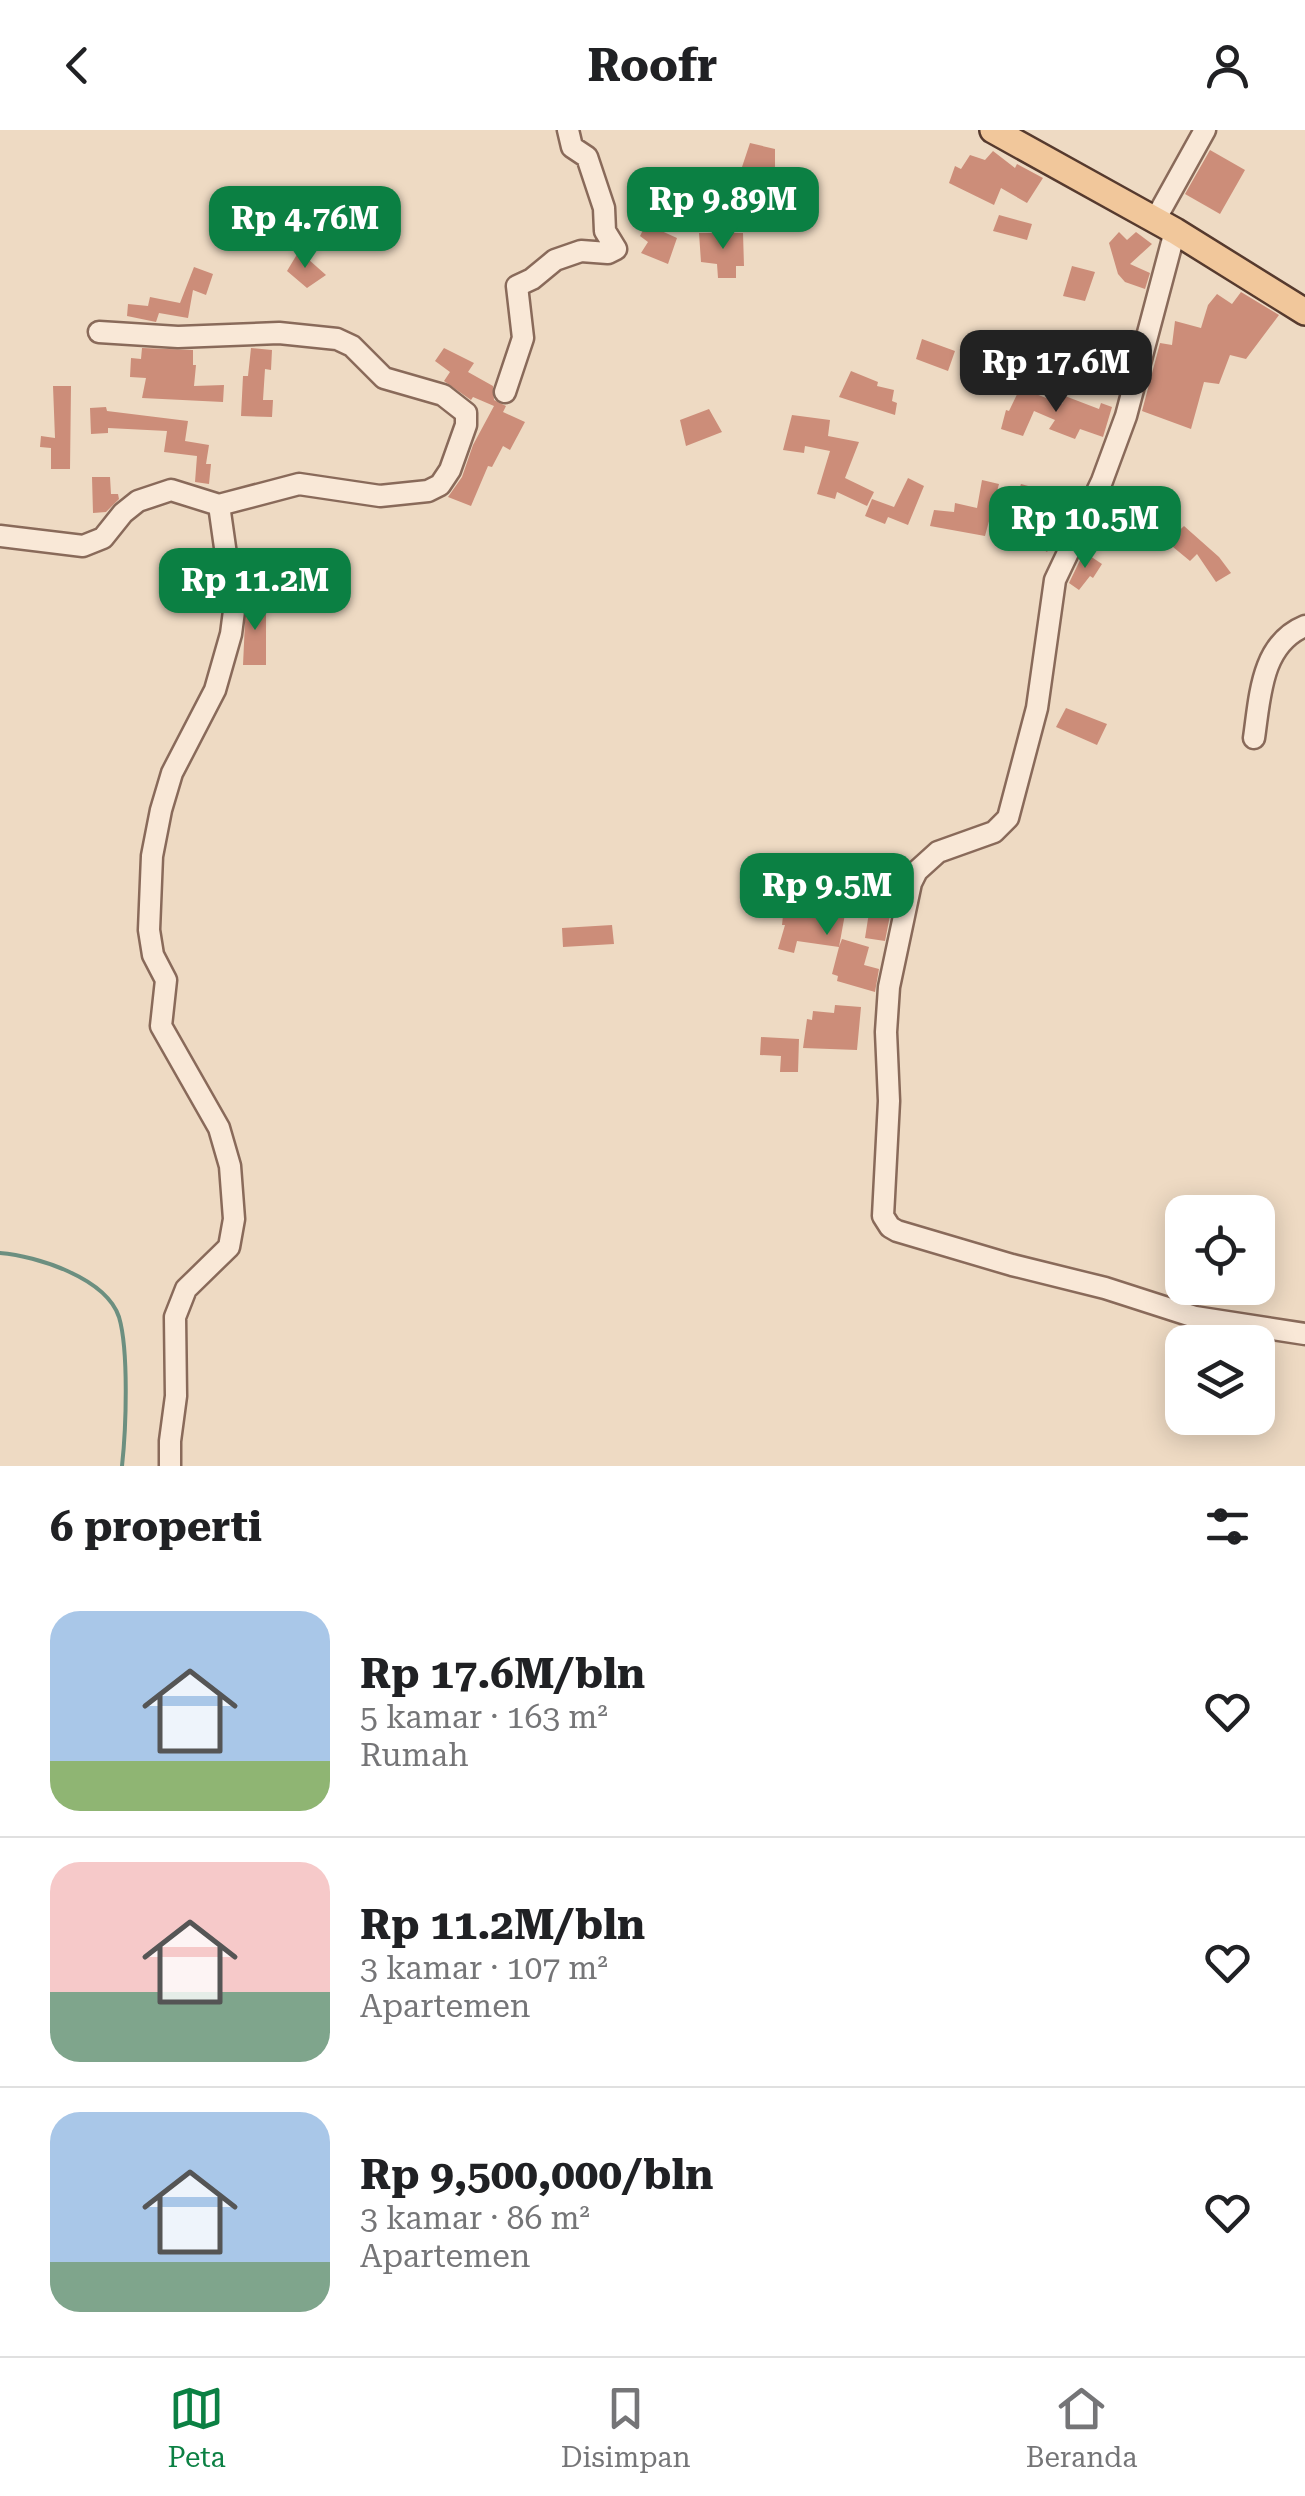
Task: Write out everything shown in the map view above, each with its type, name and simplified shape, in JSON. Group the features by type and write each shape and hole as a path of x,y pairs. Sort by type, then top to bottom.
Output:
{"main road":[{"path":"993,130 1165,226 1305,312"}],"street":[{"path":"505,392 523,338 524,320 517,286 556,260 581,251 616,250 605,231 604,208 587,157 572,146 568,130"},
{"path":"1206,130 1165,226 1126,416 1102,480 1055,580 1037,708 1008,818 994,832 938,852 911,882 889,988 882,1216 890,1227 910,1235 1195,1317 1305,1334"},
{"path":"0,536 83,546 102,538 122,513 138,501 171,490 219,505 298,484 380,496 428,491 440,485 450,470 467,416 443,396 384,378 352,346 337,339 279,333 178,337 99,332"},
{"path":"170,1466 176,1396 175,1317 186,1289 229,1247 234,1219 230,1166 220,1128 161,1026 166,980 153,954 149,930 152,856 160,810 172,773 215,690 231,634 234,611 219,505"},
{"path":"1254,738 1263,684 1275,650 1288,634 1305,626"}],"building":[{"path":"750,143 775,149 775,167 754,186 737,182"},
{"path":"1210,150 1245,170 1220,214 1185,194"},
{"path":"993,151 1015,168 1017,164 1043,178 1027,203 1001,188 994,205 949,183 955,166 961,169 970,155 985,160"},
{"path":"386,202 398,236 366,239 360,208"},
{"path":"999,215 1032,224 1027,240 993,231"},
{"path":"646,224 677,238 668,264 641,253 648,242 640,236"},
{"path":"1119,232 1127,240 1136,232 1152,244 1130,264 1150,273 1145,289 1125,282 1118,274 1109,243"},
{"path":"699,233 743,233 744,266 736,266 736,278 718,278 717,264 701,262"},
{"path":"299,251 326,275 307,288 287,271"},
{"path":"1072,266 1095,272 1085,301 1063,296"},
{"path":"194,267 213,274 206,295 193,290 188,318 159,313 156,322 127,316 128,304 148,306 150,297 180,303"},
{"path":"1241,292 1279,315 1246,359 1230,355 1219,384 1204,382 1191,429 1142,411 1160,343 1172,345 1175,321 1201,328 1208,305 1217,294 1232,304"},
{"path":"922,339 955,351 948,371 916,359"},
{"path":"142,348 193,350 194,386 224,385 223,402 142,398 146,378 130,377 131,358 141,359"},
{"path":"251,348 272,350 271,370 265,369 263,400 273,400 272,417 241,416 243,376 248,376"},
{"path":"444,348 474,363 468,372 493,386 494,400 506,406 503,412 525,422 510,450 503,446 492,467 488,466 471,506 448,497 462,477 473,445 494,406 473,397 471,400 444,381 450,372 435,361"},
{"path":"851,371 878,382 877,386 894,390 895,415 839,397"},
{"path":"53,386 71,386 70,469 51,469 51,448 40,447 41,436 55,438"},
{"path":"1020,388 1062,404 1065,396 1099,409 1101,403 1112,407 1103,437 1080,429 1075,439 1049,429 1055,420 1034,411 1023,436 1001,429 1006,410 1009,411"},
{"path":"106,407 107,411 188,421 185,441 209,445 209,484 195,482 197,456 164,452 167,431 108,428 108,433 91,434 90,408"},
{"path":"709,409 722,432 686,446 680,420"},
{"path":"792,415 830,420 828,436 859,442 845,478 874,492 867,506 837,492 835,499 817,494 830,451 805,446 804,453 783,450"},
{"path":"92,477 110,477 111,494 118,494 119,499 106,512 93,513"},
{"path":"908,478 924,486 908,525 888,517 885,524 865,516 872,499 894,507"},
{"path":"982,480 999,484 985,536 930,526 934,510 954,512 955,503 977,508"},
{"path":"1021,484 1064,496 1067,487 1082,491 1072,511 1016,498"},
{"path":"1134,486 1159,500 1152,511 1163,517 1152,530 1117,508"},
{"path":"1005,522 1039,528 1057,537 1047,552 1030,540 999,538"},
{"path":"1184,526 1231,573 1216,582 1197,554 1190,561 1167,542"},
{"path":"1084,552 1102,564 1079,590 1069,583"},
{"path":"246,600 266,600 266,665 243,665"},
{"path":"1066,708 1107,724 1097,745 1056,727"},
{"path":"866,883 896,885 885,941 865,938 870,906 864,905"},
{"path":"785,896 847,903 839,947 797,941 794,953 778,949 785,925"},
{"path":"612,925 614,944 563,947 562,928"},
{"path":"842,939 869,947 864,965 879,969 875,992 837,981 838,976 832,974"},
{"path":"835,1005 861,1007 857,1050 803,1048 807,1019 812,1020 813,1011 834,1013"},
{"path":"761,1037 799,1039 798,1072 780,1072 781,1056 760,1055"}],"waterway":[{"path":"0,1253 68,1272 85,1280 112,1303 119,1317 124,1350 122,1466"}]}
